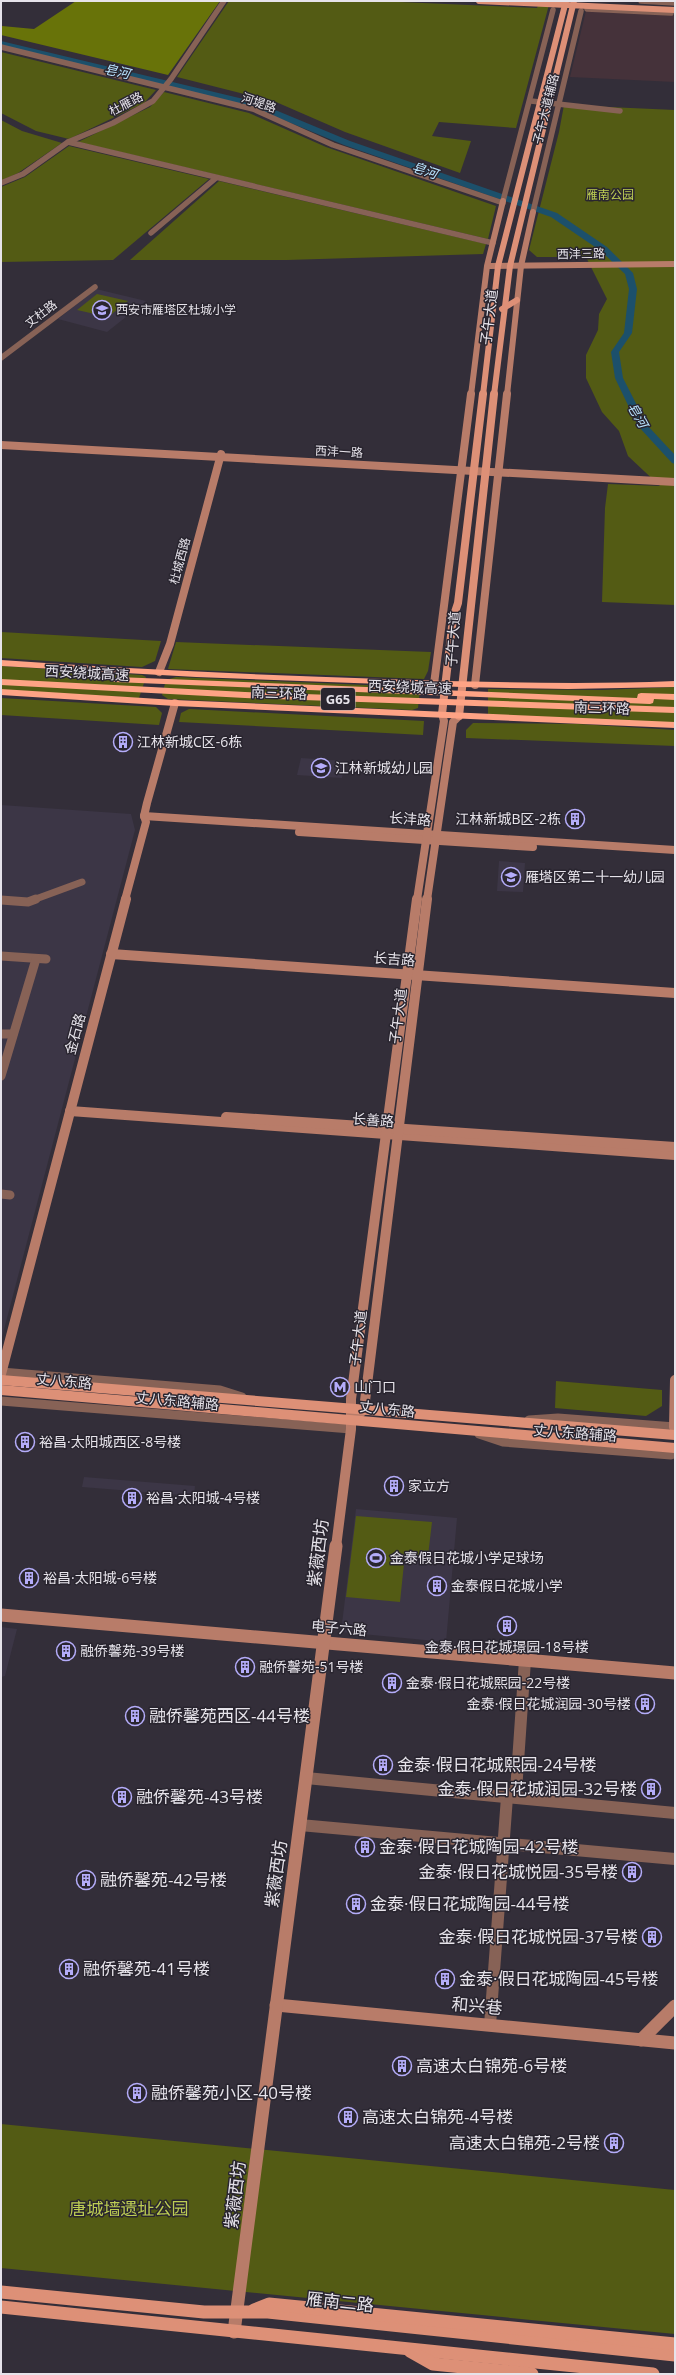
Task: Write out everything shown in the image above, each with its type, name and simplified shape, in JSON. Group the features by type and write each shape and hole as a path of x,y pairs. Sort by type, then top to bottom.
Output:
{"highway":[{"name":"南三环路","path":"1,663 159,672 434,684 590,686 675,684"},
{"name":"西安绕城高速","path":"1,674 313,689 675,702"},
{"name":"西安绕城高速","path":"1,682 245,695 675,710"},
{"name":"南三环路","path":"1,692 175,703 675,725"},
{"path":"556,697 675,696"}],"main road":[{"path":"479,1 538,4 600,3"},
{"path":"583,1 675,12"},
{"name":"子午大道","path":"442,714 453,618 458,603 499,264 565,3"},
{"name":"子午大道","path":"459,716 485,470 510,264 574,3"},
{"path":"570,18 600,3"},
{"path":"538,4 554,10 561,17"},
{"path":"618,5 675,4"},
{"path":"558,29 567,29"},
{"path":"493,308 504,309 517,300"},
{"name":"丈八东路","path":"1,1380 249,1399 351,1419 364,1409 514,1421 672,1431"},
{"name":"丈八东路","path":"1,1390 351,1419 474,1432 670,1447"},
{"name":"雁南二路","path":"1,2292 204,2312 250,2312 675,2355"},
{"path":"250,2312 269,2304 675,2344"},
{"path":"1,2307 652,2374"},
{"path":"406,2349 433,2364 532,2374"}],"street":[{"name":"杜雁路","path":"1,184 22,174 68,142 144,108 171,79 224,1"},
{"path":"641,1 675,4"},
{"name":"子午大道辅路","path":"504,199 554,10"},
{"path":"584,10 675,12"},
{"name":"子午大道辅路","path":"533,212 559,104 584,10"},
{"name":"河堤路","path":"1,48 261,112 355,153 504,199"},
{"path":"529,101 549,102 609,111 620,111"},
{"path":"68,142 493,243"},
{"path":"150,233 216,178"},
{"path":"434,684 460,468 488,264 504,199"},
{"path":"475,685 521,264 533,212"},
{"name":"西沣三路","path":"488,264 675,259"},
{"name":"西沣三路","path":"602,262 675,264"},
{"name":"丈杜路","path":"1,358 95,287"},
{"name":"西沣一路","path":"1,444 675,480"},
{"name":"杜城西路","path":"159,672 170,644 220,456"},
{"name":"金石路","path":"1,1372 111,954 175,703"},
{"name":"子午大道","path":"351,1419 392,1131 417,975 430,837 444,721 442,714"},
{"name":"子午大道","path":"364,1409 407,974 430,837 453,722 459,716"},
{"name":"长沣路","path":"145,819 430,837 675,850"},
{"name":"长沣路","path":"430,837 675,856"},
{"path":"1,900 28,902 82,882"},
{"name":"长吉路","path":"111,954 675,993"},
{"path":"1,956 46,960"},
{"path":"1,1076 36,959"},
{"path":"1,1034 13,1034"},
{"name":"长善路","path":"70,1108 392,1131 675,1155"},
{"name":"长善路","path":"392,1131 675,1147"},
{"name":"丈八东路辅路","path":"1,1372 220,1390 249,1399"},
{"path":"670,1447 675,1380"},
{"name":"丈八东路辅路","path":"1,1401 351,1419"},
{"name":"紫薇西坊","path":"234,2332 324,1642 351,1419"},
{"name":"丈八东路辅路","path":"474,1432 503,1442 671,1455 675,1453"},
{"name":"电子六路","path":"1,1615 675,1673"},
{"path":"507,1797 516,1791 525,1660"},
{"path":"306,1778 675,1813"},
{"path":"490,2025 507,1797"},
{"path":"300,1825 675,1859"},
{"name":"和兴巷","path":"276,2006 675,2043"},
{"path":"640,2040 675,2006"}],"shaded area":[{"path":"586,11 675,15 675,82 570,77"},
{"name":"西安市雁塔区杜城小学","path":"96,289 146,301 107,332 58,319"},
{"name":"江林新城幼儿园","path":"301,758 345,761 342,778 297,775"},
{"path":"1,805 131,814 135,830 1,1341"},
{"name":"雁塔区第二十一幼儿园","path":"499,861 525,863 523,892 497,891"},
{"path":"84,1477 195,1486 194,1496 82,1487"},
{"path":"356,1509 457,1518 446,1642 341,1632"},
{"path":"1,1627 17,1629 5,1676 1,1677"}],"green space":[{"path":"76,1 220,1 168,75 1,35 2,26 34,29"},
{"path":"229,1 376,1 537,8 540,1 550,1 516,128 439,122 432,136 471,141 460,173 345,132 276,102 177,77"},
{"path":"1,52 156,90 144,103 69,139 36,131 1,113"},
{"path":"164,92 249,113 326,147 496,206 488,239 78,142 150,107"},
{"name":"雁南公园","path":"564,105 675,110 675,605 602,602 605,508 608,484 660,486 628,456 619,431 602,412 586,378 586,355 598,330 599,314 607,299 586,257 537,257 529,250 559,132"},
{"path":"1,120 22,131 62,143 18,173 1,181"},
{"path":"69,146 209,179 113,260 1,262 1,187 25,177"},
{"path":"219,181 486,244 483,254 287,260 130,260"},
{"path":"97,294 128,301 108,317 77,310"},
{"path":"1,632 161,641 155,661 142,667 1,658"},
{"path":"176,642 431,652 428,671 424,679 168,669"},
{"path":"1,666 142,675 146,677 139,698 1,690"},
{"path":"176,677 413,687 420,690 418,708 412,710 168,699 162,695 166,680"},
{"path":"675,687 675,723 488,715 488,689 602,690"},
{"path":"1,698 156,707 162,713 159,725 1,715"},
{"path":"189,709 424,721 423,735 179,722 181,713"},
{"path":"473,723 578,724 675,730 675,746 466,738 466,730"},
{"path":"556,1381 662,1390 662,1406 646,1416 555,1408"},
{"path":"356,1516 432,1522 428,1556 405,1554 400,1602 346,1597"},
{"name":"唐城墙遗址公园","path":"1,2124 675,2190 675,2334 1,2268"}],"waterway":[{"name":"皂河","path":"1,43 253,104 347,143 554,215 604,249 629,273 633,289 628,333 615,352 619,378 643,426 675,461"}],"place":[{"name":"西安市雁塔区杜城小学","path":"102,310"},
{"name":"江林新城C区-6栋","path":"123,742"},
{"name":"江林新城幼儿园","path":"321,768"},
{"name":"江林新城B区-2栋","path":"575,819"},
{"name":"雁塔区第二十一幼儿园","path":"511,877"},
{"name":"山门口","path":"340,1387"},
{"name":"裕昌·太阳城西区-8号楼","path":"25,1442"},
{"name":"家立方","path":"394,1486"},
{"name":"裕昌·太阳城-4号楼","path":"132,1498"},
{"name":"金泰假日花城小学足球场","path":"376,1558"},
{"name":"裕昌·太阳城-6号楼","path":"29,1578"},
{"name":"金泰假日花城小学","path":"437,1586"},
{"name":"金泰·假日花城璟园-18号楼","path":"507,1626"},
{"name":"融侨馨苑-39号楼","path":"66,1651"},
{"name":"融侨馨苑-51号楼","path":"245,1667"},
{"name":"金泰·假日花城熙园-22号楼","path":"392,1683"},
{"name":"金泰·假日花城润园-30号楼","path":"645,1704"},
{"name":"融侨馨苑西区-44号楼","path":"135,1716"},
{"name":"金泰·假日花城熙园-24号楼","path":"383,1765"},
{"name":"金泰·假日花城润园-32号楼","path":"651,1789"},
{"name":"融侨馨苑-43号楼","path":"122,1797"},
{"name":"金泰·假日花城陶园-42号楼","path":"365,1847"},
{"name":"金泰·假日花城悦园-35号楼","path":"632,1872"},
{"name":"融侨馨苑-42号楼","path":"86,1880"},
{"name":"金泰·假日花城陶园-44号楼","path":"356,1904"},
{"name":"金泰·假日花城悦园-37号楼","path":"652,1937"},
{"name":"融侨馨苑-41号楼","path":"69,1969"},
{"name":"金泰·假日花城陶园-45号楼","path":"445,1979"},
{"name":"高速太白锦苑-6号楼","path":"402,2066"},
{"name":"融侨馨苑小区-40号楼","path":"137,2093"},
{"name":"高速太白锦苑-4号楼","path":"348,2117"},
{"name":"高速太白锦苑-2号楼","path":"614,2143"}]}
